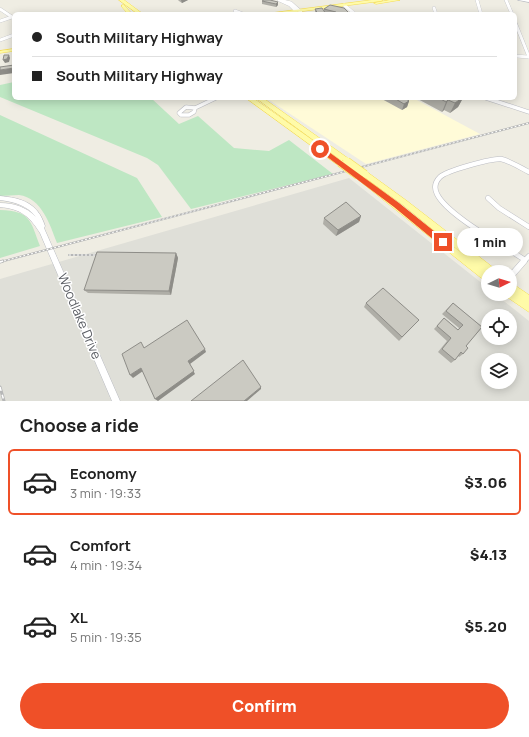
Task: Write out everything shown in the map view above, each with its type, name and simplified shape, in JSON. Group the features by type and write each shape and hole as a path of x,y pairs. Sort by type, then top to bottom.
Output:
{"main road":[{"path":"115,0 135,12"},
{"path":"121,0 135,12"},
{"path":"305,12 381,0"},
{"path":"345,6 398,0"},
{"path":"123,6 128,12"},
{"path":"0,49 12,47"},
{"path":"0,53 12,50"},
{"path":"253,100 340,163 405,203 483,265"},
{"path":"262,100 347,161 361,175 481,272"},
{"path":"517,291 529,300"},
{"path":"517,299 529,308"}],"street":[{"path":"278,0 292,3 297,12"},
{"path":"477,0 480,12"},
{"path":"506,0 511,12"},
{"path":"520,0 529,1"},
{"path":"345,6 353,12"},
{"path":"434,8 435,12"},
{"path":"0,9 12,16 11,18 0,21"},
{"path":"517,28 529,57 517,56"},
{"path":"0,40 12,36"},
{"path":"195,108 212,100"},
{"path":"492,100 529,112"},
{"path":"505,100 506,105"},
{"path":"517,269 527,258 444,204 435,188 435,182 438,177 445,173 492,160 506,160 529,172"},
{"name":"Woodlake Drive","path":"0,198 16,200 31,207 40,218 43,232"},
{"path":"488,198 499,208 529,227"},
{"name":"Woodlake Drive","path":"0,205 14,206 27,211 35,218 43,232 116,401"}],"shaded area":[{"path":"269,100 417,100 480,134 366,164"},
{"path":"349,178 481,282 481,301 504,301 514,309 481,309 481,345 517,345 517,311 529,321 529,401 0,401 0,279"}],"green space":[{"path":"12,82 12,100 153,100 179,124 198,116 234,148 269,151 289,140 333,174 191,209 158,165 147,158 0,97 0,85"},
{"path":"0,115 137,178 162,217 57,243 44,213 34,201 19,195 0,196"},
{"path":"0,210 18,212 24,215 31,223 40,246 0,258"}],"building":[{"path":"262,1 278,2 276,4"},
{"path":"330,5 344,8 348,12 336,12 324,9"},
{"path":"322,8 325,12 317,12 315,9"},
{"path":"4,55 9,55 7,59 3,60"},
{"path":"12,65 12,68 0,70 0,67"},
{"path":"397,100 409,101 404,104"},
{"path":"448,100 459,100 455,103"},
{"path":"346,202 361,216 338,230 324,218"},
{"path":"97,252 176,253 169,291 84,290"},
{"path":"383,288 419,320 402,337 366,303"},
{"path":"453,303 481,326 481,328 466,346 468,348 463,354 461,352 455,360 442,349 451,338 437,326 444,318 458,330 463,325 446,311"},
{"path":"187,320 205,349 188,361 194,371 155,399 141,368 130,375 122,354 141,342 144,348"},
{"path":"243,360 261,387 244,401 191,401"}],"railway":[{"path":"3,261 0,262 529,123"},
{"path":"69,255 102,255"},
{"path":"0,387 4,401"}],"route":[{"path":"320,149 443,242"}]}
